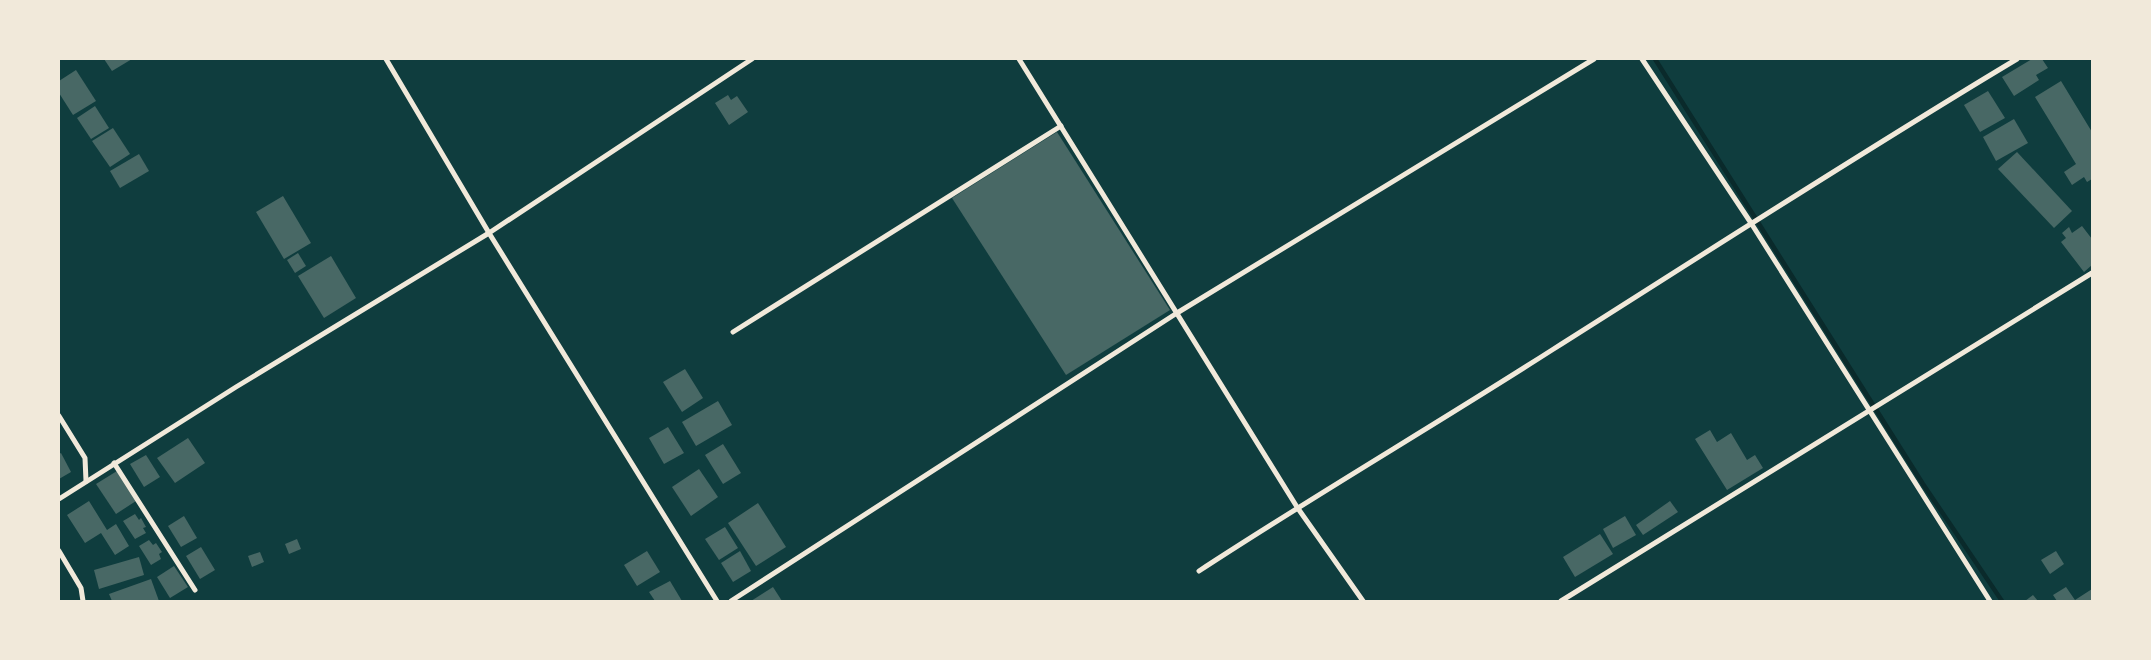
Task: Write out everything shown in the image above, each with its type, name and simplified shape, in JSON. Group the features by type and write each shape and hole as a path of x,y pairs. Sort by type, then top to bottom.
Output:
{"street":[{"path":"386,59 489,234 716,601"},
{"path":"59,499 114,463 489,234 752,59"},
{"path":"1019,59 1297,507 1364,601"},
{"path":"731,601 1177,313 1594,59"},
{"path":"1642,59 1751,223 1990,601"},
{"path":"1199,571 1297,507 1443,419 1762,216 2017,59"},
{"path":"734,332 1061,126"},
{"path":"1561,601 2092,273"},
{"path":"59,416 85,458 86,481"},
{"path":"114,463 194,590"},
{"path":"59,551 81,588 83,601"}],"building":[{"path":"104,59 132,59 112,71"},
{"path":"2032,59 2042,59 2048,68 2036,75 2039,80 2014,96 2002,77"},
{"path":"76,70 96,101 73,115 59,93 59,81"},
{"path":"2061,81 2092,132 2092,179 2087,182 2084,177 2072,185 2064,172 2076,164 2035,97"},
{"path":"1988,91 2005,118 1980,132 1964,105"},
{"path":"728,95 731,100 737,96 748,112 729,125 715,103"},
{"path":"95,106 109,128 91,139 77,118"},
{"path":"2014,119 2028,143 1996,161 1983,137"},
{"path":"113,128 130,154 110,167 92,141"},
{"path":"1057,132 1170,310 1066,375 952,198"},
{"path":"2017,152 2072,211 2054,228 1998,169"},
{"path":"139,154 149,171 120,188 110,171"},
{"path":"283,196 311,243 284,259 256,212"},
{"path":"2082,226 2092,239 2092,265 2084,272 2061,242 2066,238 2062,233 2069,227 2072,233"},
{"path":"298,253 306,266 295,273 287,260"},
{"path":"331,256 356,298 324,318 298,276"},
{"path":"685,369 703,398 682,412 663,382"},
{"path":"718,401 732,425 696,446 682,422"},
{"path":"668,427 684,453 664,464 649,438"},
{"path":"1710,430 1717,442 1731,433 1747,460 1755,455 1763,468 1727,490 1695,439"},
{"path":"188,438 205,463 175,483 157,458"},
{"path":"723,444 741,473 723,484 705,455"},
{"path":"61,453 71,472 59,479 59,454"},
{"path":"146,455 160,477 144,487 130,464"},
{"path":"699,469 718,497 691,516 672,487"},
{"path":"117,471 136,501 116,514 96,484"},
{"path":"89,501 107,530 116,524 129,546 115,555 101,533 85,543 67,515"},
{"path":"1670,501 1678,512 1643,535 1636,525"},
{"path":"758,503 786,547 756,566 728,523"},
{"path":"135,514 139,520 141,518 146,527 143,528 146,533 135,539 123,521"},
{"path":"184,516 197,538 181,547 168,526"},
{"path":"1625,516 1636,535 1613,548 1603,529"},
{"path":"725,527 738,548 719,560 705,539"},
{"path":"1600,534 1613,554 1575,577 1563,557"},
{"path":"297,539 301,549 289,554 285,544"},
{"path":"149,540 153,545 156,543 162,552 159,554 161,559 151,565 139,546"},
{"path":"201,547 215,570 200,579 186,556"},
{"path":"647,551 660,572 637,586 624,565"},
{"path":"740,551 751,571 733,582 721,563"},
{"path":"2056,551 2064,564 2050,574 2041,560"},
{"path":"260,552 264,562 252,567 248,556"},
{"path":"139,557 144,575 99,589 94,570"},
{"path":"174,566 188,587 170,598 157,577"},
{"path":"151,579 159,601 112,601 109,594"},
{"path":"670,581 682,601 655,601 649,592"},
{"path":"773,587 782,601 751,601"},
{"path":"2066,587 2075,600 2092,589 2092,601 2057,601 2053,595"},
{"path":"2033,595 2038,601 2025,601"}],"waterway":[{"path":"1655,59 1923,484 2002,601"}]}
